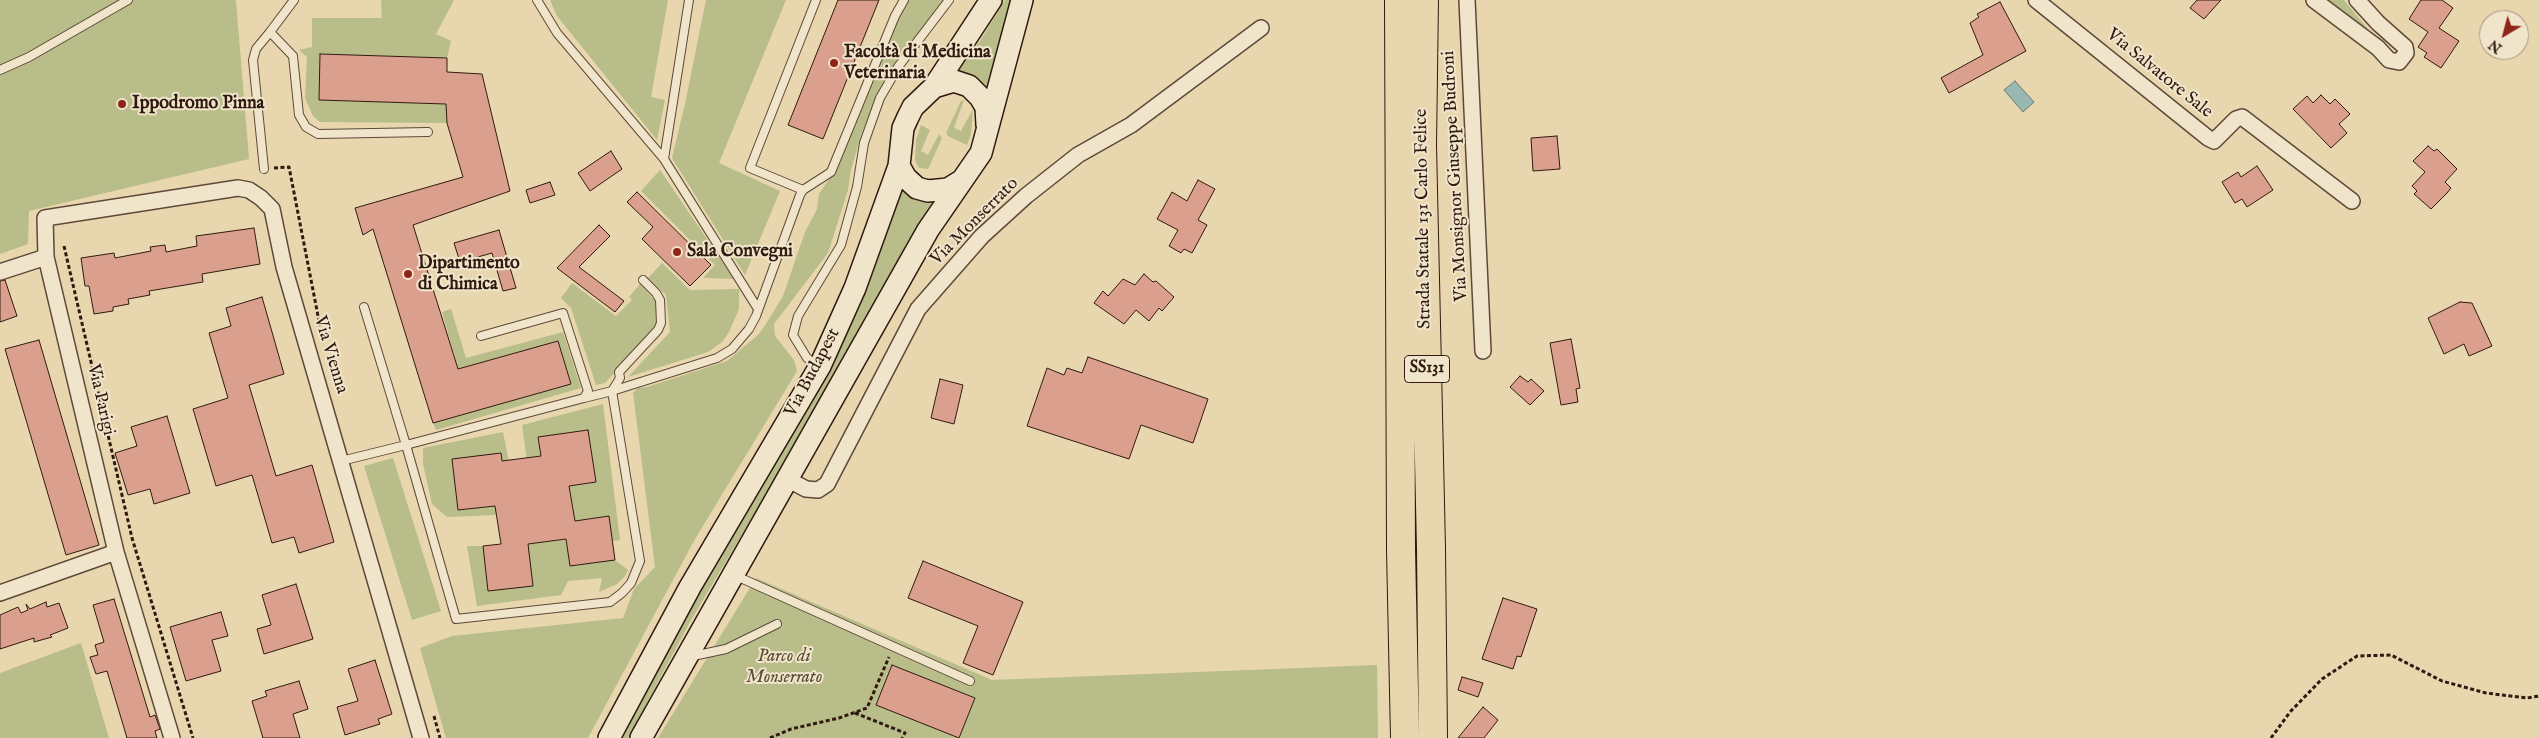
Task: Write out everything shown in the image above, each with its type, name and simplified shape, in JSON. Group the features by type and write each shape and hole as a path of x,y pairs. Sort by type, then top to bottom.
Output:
{"highway":[{"path":"1384,0 1400,192"},
{"name":"Strada Statale 131 Carlo Felice","path":"1399,0 1401,550 1405,738"},
{"name":"Strada Statale 131 Carlo Felice","path":"1424,0 1422,145 1432,548 1432,738"},
{"path":"1422,145 1433,0"}],"main road":[{"name":"Via Budapest","path":"608,738 690,586 820,366 855,288 899,166 902,136 913,107 934,87 991,0"},
{"name":"Via Budapest","path":"641,738 732,574 839,391 928,230 980,153 1022,0"},
{"path":"934,87 954,81 969,86 980,97 986,107 987,130"},
{"path":"899,166 906,178 917,188 928,191 948,189 961,181"}],"street":[{"name":"Via Monsignor Giuseppe Budroni","path":"1467,0 1483,351"},
{"name":"Via Salvatore Sale","path":"2036,0 2208,138 2214,141 2236,119 2242,117 2352,201"},
{"path":"2314,0 2378,48 2389,60 2399,62 2406,53 2405,47 2378,23 2357,0"},
{"name":"Via Monserrato","path":"787,479 806,489 818,490 827,484 918,309 982,236 1026,196 1078,154 1131,125 1261,28"},
{"name":"Via Vienna","path":"51,218 238,188 249,190 272,209 284,267 422,738"},
{"name":"Via Parigi","path":"51,218 46,257 116,552 172,738"},
{"path":"0,272 46,257"},
{"path":"0,593 116,552"}],"lane":[{"path":"0,70 29,57 128,0"},
{"path":"264,169 253,60 256,49 294,0"},
{"path":"537,0 557,33 664,159 758,309"},
{"path":"664,159 689,0"},
{"path":"803,190 750,168 816,0"},
{"path":"341,461 612,390 717,358 732,349 750,329 803,190 831,172 895,16 904,0"},
{"path":"820,366 807,358 793,335 798,316 841,245 858,187 864,143 880,98 898,66 949,0"},
{"path":"270,32 293,56 299,116 306,127 318,134 428,132"},
{"path":"364,307 456,619 610,602 631,583 640,561 612,390 620,378 619,372 658,330 661,323 660,300 656,292 643,280"},
{"path":"481,336 563,313 588,391 584,398"},
{"path":"732,574 970,681"},
{"path":"685,657 726,649 777,624"}],"path":[{"path":"51,218 132,538 193,738"},
{"path":"770,738 792,729 855,713 867,708 893,647"},
{"path":"2271,738 2290,712 2322,679 2357,656 2391,655 2442,681 2486,693 2527,698 2539,696"},
{"path":"855,713 904,732 902,738"}],"green space":[{"name":"Ippodromo Pinna","path":"0,0 236,0 249,159 29,211 28,244 0,254"},
{"path":"381,0 454,0 436,34 451,41 447,58 320,54 319,100 446,104 447,123 320,122 313,116 305,98 307,57 299,50 312,47 312,18 382,18"},
{"path":"550,0 668,0 651,97 665,100 657,140 557,16"},
{"path":"706,0 786,0 719,163 780,191 745,275 672,158"},
{"path":"907,0 944,0 892,68 876,99 861,135 851,170 848,190 828,253 774,324 775,336 794,360 797,371 695,539 588,738 446,738 420,648 452,636 623,618 634,589 655,567 633,393 638,388 647,387 727,361 758,335 764,327 783,296 805,232 817,209 819,194 833,173 897,17"},
{"path":"1005,0 1013,0 987,89 976,79 952,73 980,41"},
{"path":"2324,0 2344,0 2371,33 2360,25"},
{"path":"964,100 954,128 961,131 973,109 971,134 967,145 948,136 946,133 961,101"},
{"path":"921,125 930,130 921,151 928,155 939,134 942,138 928,169 919,168 915,160 916,140"},
{"path":"660,170 734,279 703,278 715,265 641,191"},
{"path":"904,184 936,198 886,281 819,404 690,622 628,738 620,738 684,618 812,401 861,304"},
{"path":"662,263 690,290 739,289 739,309 729,332 722,342 708,352 628,377 670,332 666,295 648,278"},
{"path":"572,283 616,316 632,300 629,297 640,284 656,302 656,330 605,383 596,385 571,308 561,298"},
{"path":"451,309 466,358 563,332 581,388 436,430 433,423 571,384 558,341 458,369 442,312"},
{"path":"603,404 620,540 612,541 608,516 575,521 569,486 596,482 588,430 538,437 543,474 529,476 522,425"},
{"path":"503,432 512,477 505,478 501,453 452,459 458,510 496,506 497,515 447,517 432,504 423,464 423,448"},
{"path":"393,458 441,611 412,620 364,466"},
{"path":"566,539 570,566 615,560 628,570 625,576 617,584 599,592 602,578 568,581 561,595 477,606 467,546 483,546 488,590 528,544"},
{"name":"Parco di Monserrato","path":"756,578 992,680 1377,665 1378,738 658,738"},
{"path":"81,643 109,738 0,738 0,673"}],"water":[{"path":"2015,81 2034,102 2023,112 2004,90"}],"building":[{"name":"Facoltà di Medicina Veterinaria","path":"838,0 879,0 823,139 788,125"},
{"path":"2197,0 2221,0 2204,19 2190,8"},
{"path":"2421,0 2442,0 2453,8 2439,28 2459,41 2441,68 2424,57 2427,53 2418,47 2428,32 2409,19"},
{"path":"2000,2 2026,51 1949,93 1941,78 1983,55 1970,23 1979,17 1977,14"},
{"name":"Dipartimento di Chimica","path":"320,54 447,58 447,72 482,74 510,191 413,225 458,369 558,341 571,384 433,423 373,229 363,235 355,208 463,177 447,123 446,104 319,100"},
{"path":"2321,95 2330,104 2335,99 2350,114 2339,124 2347,133 2331,148 2293,109 2307,96 2313,103"},
{"path":"1557,136 1560,169 1533,171 1531,138"},
{"path":"2428,146 2434,151 2437,149 2457,169 2445,182 2451,188 2431,209 2414,194 2417,191 2412,186 2425,172 2413,161"},
{"path":"611,151 622,169 590,191 578,173"},
{"path":"2257,166 2273,190 2247,207 2242,199 2235,203 2222,182 2238,172 2241,177"},
{"path":"1198,180 1215,189 1198,220 1207,225 1192,253 1184,249 1181,253 1169,246 1178,230 1157,219 1172,192 1187,201"},
{"path":"550,182 555,195 530,203 526,190"},
{"name":"Sala Convegni","path":"637,192 711,265 690,286 642,239 653,227 627,202"},
{"path":"599,225 610,236 579,267 624,301 615,312 557,268"},
{"path":"254,228 260,264 202,274 203,282 149,291 150,295 128,299 129,304 113,307 113,311 94,314 89,286 85,286 81,258 114,253 115,258 151,251 150,247 165,245 166,252 197,246 196,236"},
{"path":"499,230 516,288 503,291 492,253 460,262 454,243"},
{"path":"1144,274 1153,282 1156,281 1174,297 1162,311 1159,308 1149,321 1136,310 1124,324 1094,303 1103,291 1108,296 1123,279 1135,285"},
{"path":"5,280 17,316 0,322 0,281"},
{"path":"262,297 284,374 249,385 276,476 312,465 334,542 299,553 294,537 272,543 252,475 216,486 193,409 228,398 209,333 231,326 226,308"},
{"path":"2460,302 2472,303 2492,346 2469,356 2464,344 2444,354 2428,318"},
{"path":"1571,339 1580,388 1576,389 1578,402 1561,405 1550,343"},
{"path":"39,340 99,545 66,555 5,349"},
{"path":"1088,357 1208,399 1193,443 1141,425 1129,459 1027,426 1047,368 1064,375 1067,368 1082,373"},
{"path":"1520,376 1528,382 1531,379 1544,391 1530,405 1510,387"},
{"path":"940,379 963,385 954,424 931,418"},
{"path":"167,416 190,493 154,504 150,489 128,495 115,453 137,446 131,427"},
{"path":"588,430 596,482 569,486 575,521 609,516 615,560 570,566 566,539 528,544 533,586 488,591 483,546 501,544 495,506 458,510 452,459 501,453 502,461 541,456 538,437"},
{"path":"923,561 1023,602 993,675 963,663 978,626 908,598"},
{"path":"296,584 313,639 264,654 257,629 271,625 262,595"},
{"path":"1503,598 1537,609 1521,657 1517,656 1513,669 1482,659"},
{"path":"114,599 150,717 155,715 160,729 155,731 157,738 127,738 107,671 96,674 90,657 98,655 95,645 104,642 93,605"},
{"path":"46,602 47,607 59,603 68,628 50,635 52,637 34,642 34,638 0,649 0,615 18,607 21,613 28,610 26,604 30,609"},
{"path":"221,612 228,636 212,640 221,671 186,681 170,627"},
{"path":"375,660 392,714 378,719 380,724 345,735 337,707 358,701 348,669"},
{"path":"892,665 975,698 959,738 876,705"},
{"path":"1462,677 1483,683 1478,697 1458,690"},
{"path":"299,681 308,709 293,714 300,738 263,738 252,701 267,696 265,691"},
{"path":"1483,707 1498,720 1484,738 1458,738"}],"place":[{"name":"Facoltà di Medicina Veterinaria","path":"834,63"},
{"name":"Ippodromo Pinna","path":"122,104"},
{"name":"Sala Convegni","path":"677,252"},
{"name":"Dipartimento di Chimica","path":"408,274"}]}
